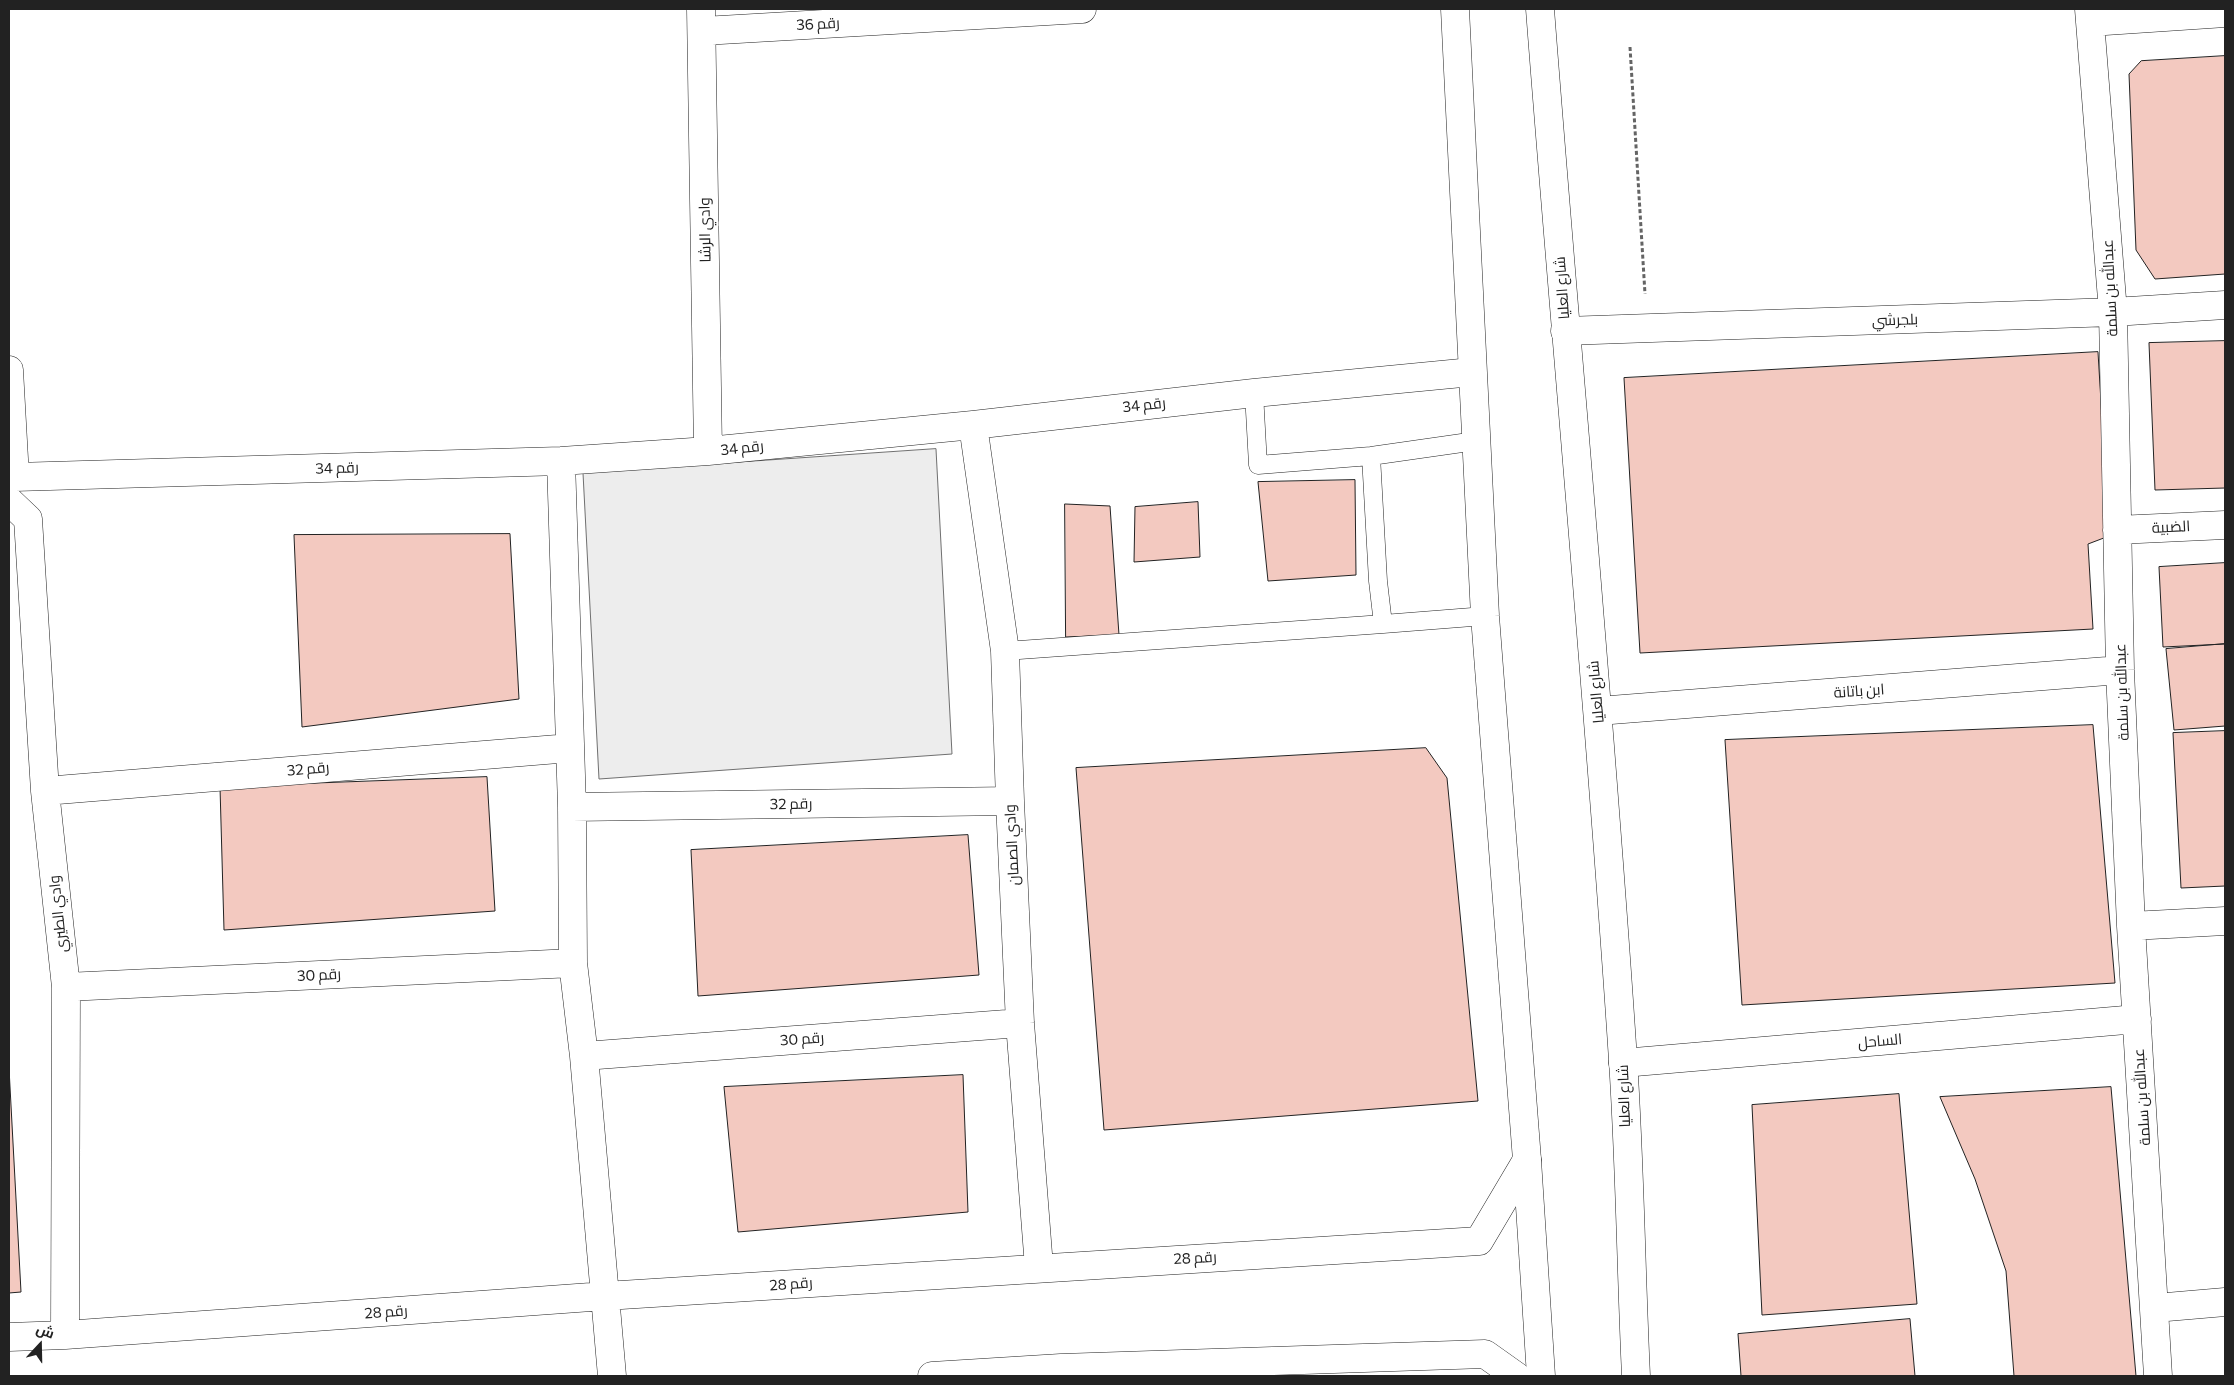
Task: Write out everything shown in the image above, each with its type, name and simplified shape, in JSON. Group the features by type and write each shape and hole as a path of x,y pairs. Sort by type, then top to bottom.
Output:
{"street":[{"name":"رقم 36","path":"702,20 1082,9"},
{"path":"1455,9 1485,616 1527,1160 1541,1376"},
{"name":"شارع العليا","path":"1540,9 1565,332 1598,711 1623,1063 1636,1376"},
{"path":"2090,15 2225,13"},
{"name":"عبدالله بن سلمة","path":"2090,15 2113,312 2120,670 2131,926 2158,1376"},
{"name":"وادي الرشا","path":"702,20 708,451"},
{"name":"بلجرشي","path":"1565,332 2113,312 2225,305"},
{"path":"9,370 11,486"},
{"name":"رقم 34","path":"11,486 561,461 708,451 973,425 1254,393 1472,372"},
{"name":"وادي الصمان","path":"973,425 1005,651 1020,1023 1039,1268"},
{"path":"561,461 572,806 572,962 584,1056 612,1376"},
{"name":"وادي الطيري","path":"11,486 28,519 45,791 66,987 65,1336"},
{"name":"الضبية","path":"2117,530 2225,525"},
{"name":"ابن باتانة","path":"1598,711 2120,670"},
{"name":"رقم 32","path":"45,791 570,748"},
{"name":"رقم 32","path":"572,806 1010,801"},
{"path":"2131,926 2225,921"},
{"name":"رقم 30","path":"66,987 572,962"},
{"name":"الساحل","path":"1623,1063 2137,1019"},
{"name":"رقم 30","path":"584,1056 1020,1023"},
{"name":"رقم 28","path":"9,1337 65,1336 605,1296 1478,1241 1527,1160"},
{"path":"2155,1308 2225,1302"},
{"path":"932,1376 1060,1368 1485,1354 1516,1376"}],"lane":[{"path":"1254,393 1258,465 1371,456 1476,441"},
{"path":"1371,456 1378,581 1383,624"},
{"path":"1005,651 1485,616"}],"path":[{"path":"1630,47 1648,329"}],"shaded area":[{"path":"936,449 952,754 599,779 583,473"}],"building":[{"path":"2225,56 2225,274 2155,279 2136,250 2129,74 2141,61"},
{"path":"2225,341 2225,488 2155,490 2149,343"},
{"path":"2098,352 2109,536 2088,544 2093,629 1640,653 1624,378"},
{"path":"1355,480 1356,575 1268,581 1258,482"},
{"path":"1198,502 1200,557 1134,562 1135,507"},
{"path":"1065,504 1110,506 1119,635 1066,637"},
{"path":"510,534 519,699 302,727 294,535"},
{"path":"2225,563 2225,644 2163,647 2159,567"},
{"path":"2225,644 2225,726 2174,730 2166,649"},
{"path":"2093,725 2115,983 1742,1005 1725,740"},
{"path":"2225,731 2225,886 2181,888 2173,733"},
{"path":"1426,748 1447,778 1478,1101 1104,1130 1076,768"},
{"path":"487,777 495,911 224,930 220,787"},
{"path":"968,835 979,975 698,996 691,850"},
{"path":"9,1068 21,1292 9,1293"},
{"path":"963,1075 968,1212 738,1232 724,1087"},
{"path":"2111,1087 2136,1376 2014,1376 2006,1271 1975,1179 1940,1097"},
{"path":"1899,1094 1917,1304 1762,1315 1752,1105"},
{"path":"1910,1319 1915,1376 1741,1376 1738,1334"}]}
